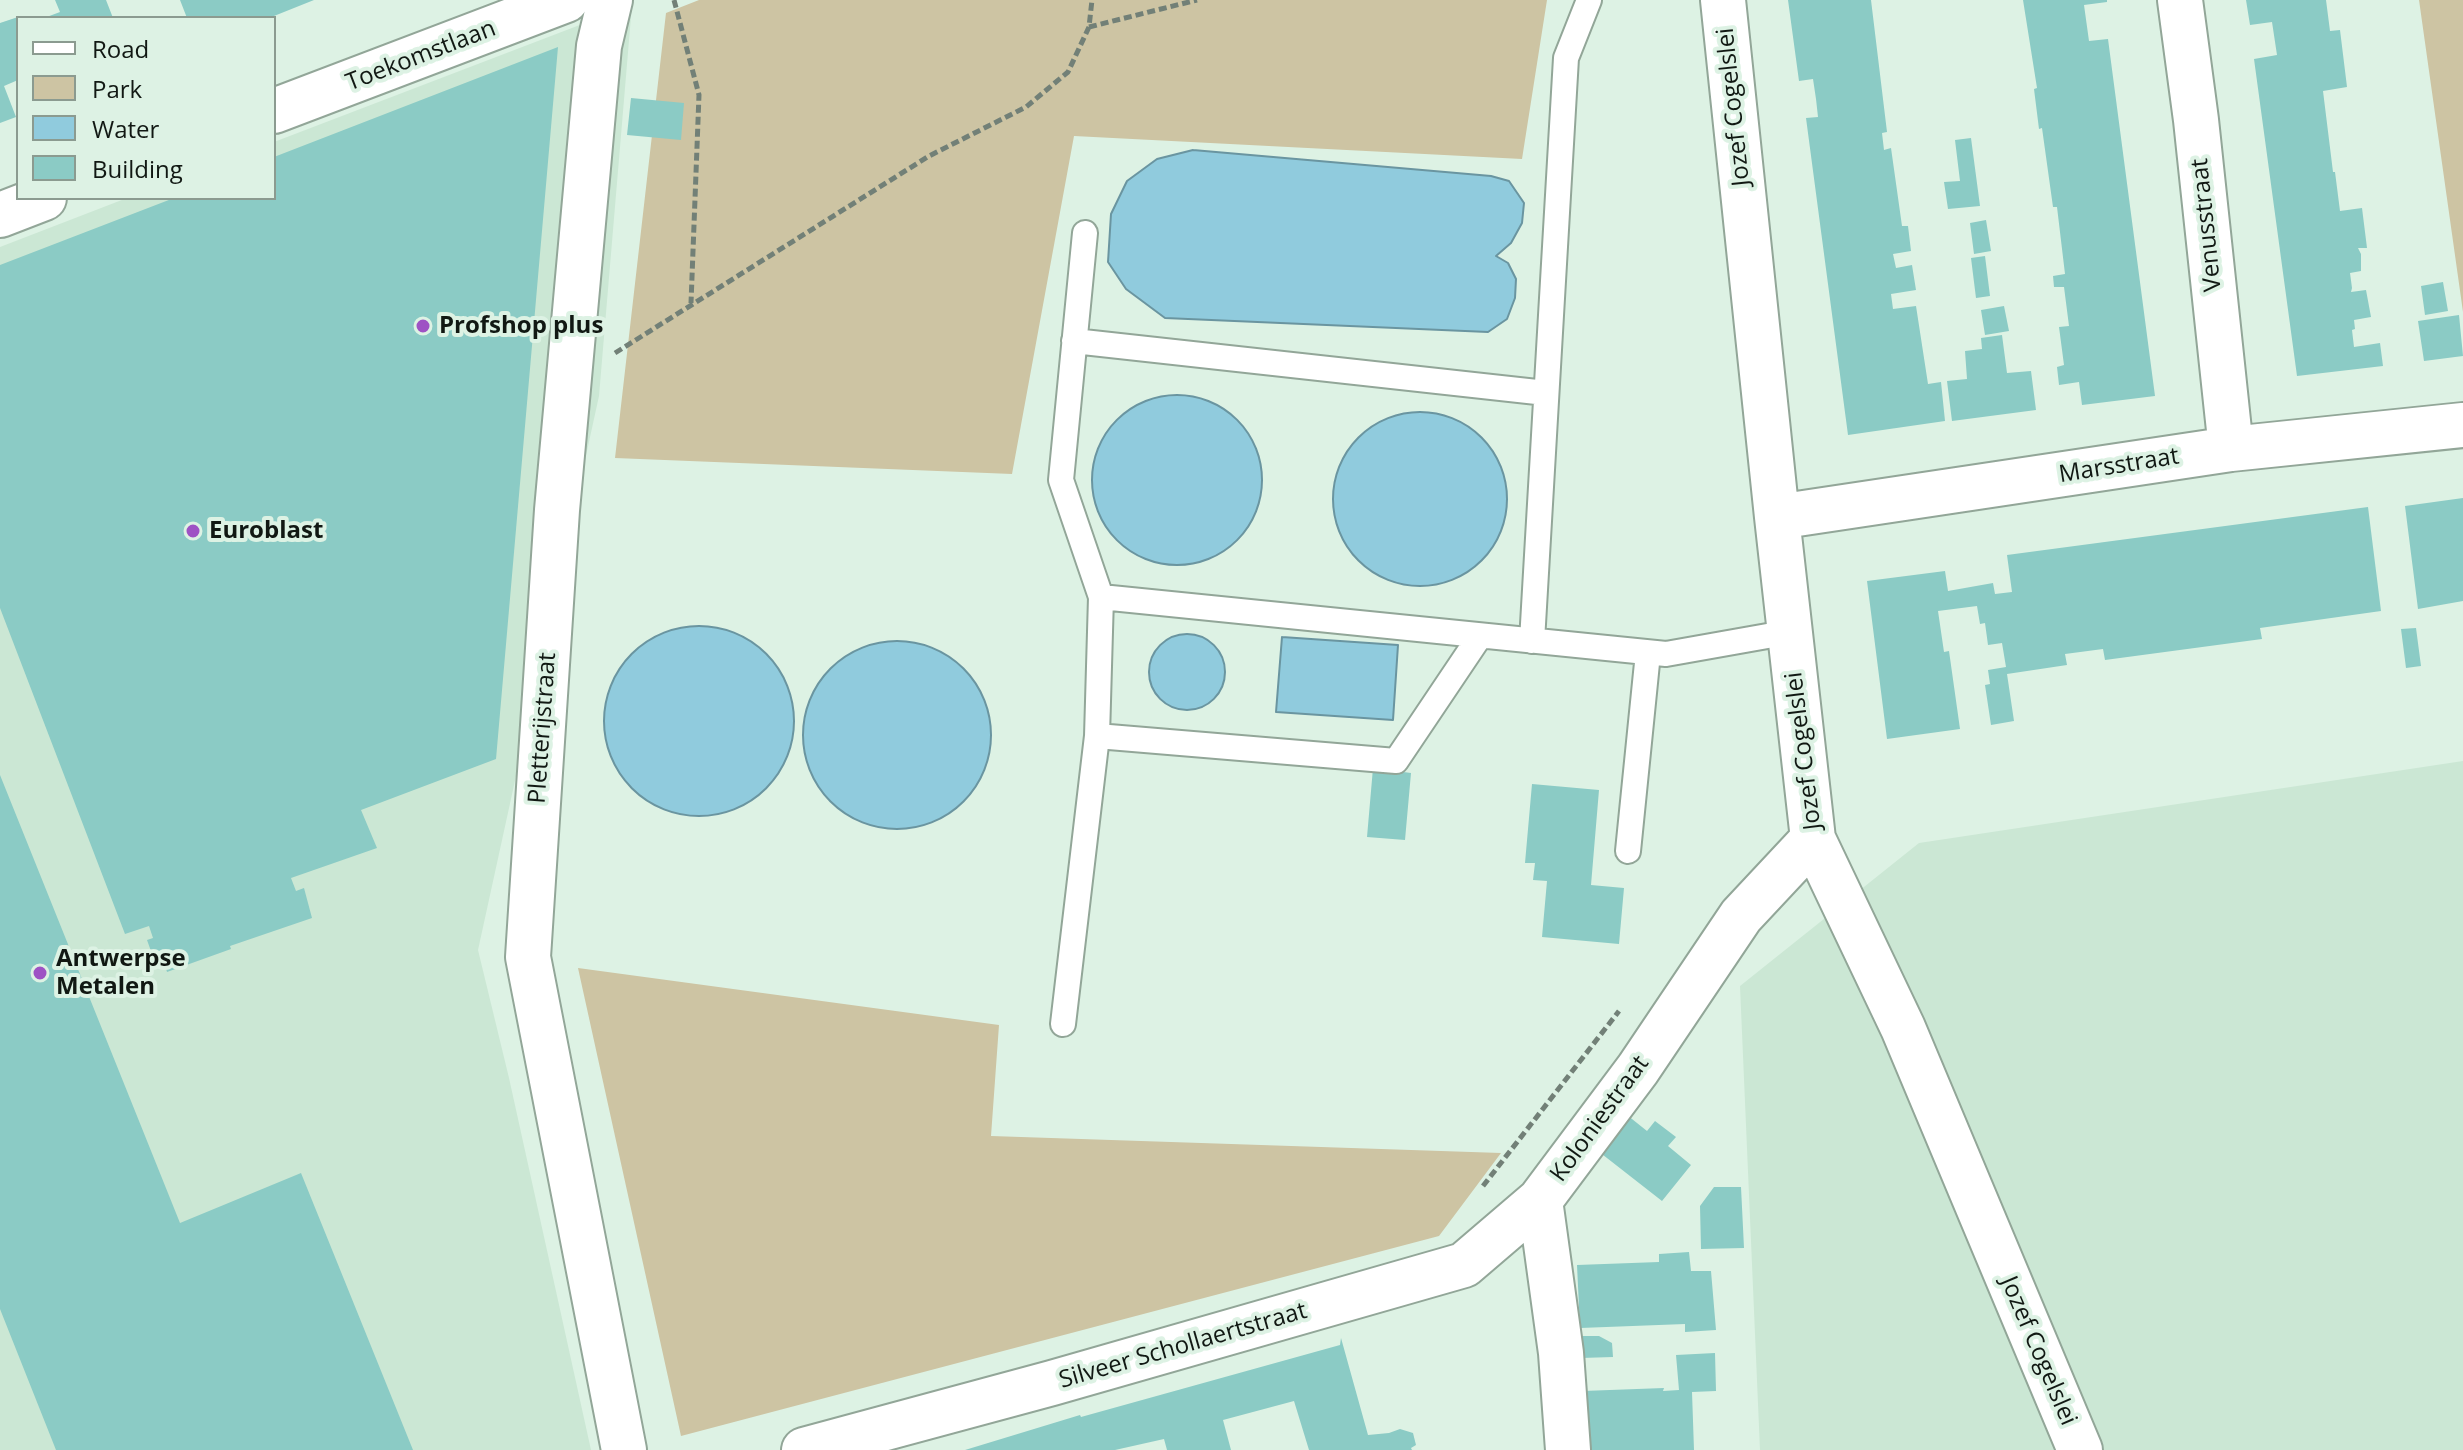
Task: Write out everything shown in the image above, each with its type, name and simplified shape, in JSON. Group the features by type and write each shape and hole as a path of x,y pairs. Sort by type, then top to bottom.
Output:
{"street":[{"name":"Toekomstlaan","path":"276,110 566,0"},
{"name":"Pletterijstraat","path":"610,0 599,46 556,526 528,957 624,1450"},
{"name":"Jozef Cogelslei","path":"1723,0 1813,839 1903,1028 2080,1450"},
{"name":"Venusstraat","path":"2180,0 2231,449"},
{"path":"0,215 39,200"},
{"name":"Marsstraat","path":"1777,517 2231,449 2463,425"},
{"name":"Koloniestraat","path":"1568,1450 1561,1353 1540,1200 1638,1069 1741,916 1813,839"},
{"name":"Silveer Schollaertstraat","path":"804,1450 1052,1383 1464,1265 1540,1200"}],"lane":[{"path":"1532,641 1566,58 1589,0"},
{"path":"1063,1024 1097,736 1101,597 1061,480 1085,233"},
{"path":"1074,341 1546,393"},
{"path":"1101,597 1666,654 1790,632"},
{"path":"1097,736 1396,761 1480,636"},
{"path":"1628,851 1648,653"}],"path":[{"path":"674,0 699,95 691,304"},
{"path":"568,387 633,340 929,156 1026,107 1068,72 1089,27 1092,0"},
{"path":"1089,27 1197,0"}],"shaded area":[{"path":"632,5 599,396 478,950 591,1450 0,1450 0,247 122,200 276,200 276,141"},
{"path":"2463,761 2463,1450 1760,1450 1740,986 1919,843"}],"green space":[{"path":"699,0 1547,0 1522,159 1074,136 1012,474 615,458 666,13"},
{"path":"2419,0 2463,0 2463,312"},
{"path":"578,968 999,1025 991,1136 1501,1153 1439,1236 681,1436"}],"water":[{"path":"1193,150 1491,176 1509,181 1524,203 1522,223 1511,243 1496,256 1508,263 1516,279 1515,298 1507,319 1488,332 1165,318 1126,289 1108,262 1111,214 1127,181 1157,159"},
{"path":"1177,395 1210,401 1237,420 1256,447 1262,480 1256,513 1237,540 1210,559 1177,565 1144,559 1117,540 1098,513 1092,480 1098,447 1117,420 1144,401"},
{"path":"1420,412 1453,419 1482,437 1500,466 1507,499 1500,532 1482,561 1453,579 1420,586 1387,579 1358,561 1340,532 1333,499 1340,466 1358,437 1387,419"},
{"path":"699,626 718,627 736,633 766,654 787,684 793,702 793,740 787,758 766,788 736,809 718,815 699,816 680,815 662,809 632,788 611,758 605,740 604,721 605,702 611,684 632,654 662,633 680,627"},
{"path":"1187,634 1201,637 1214,645 1222,658 1225,672 1222,686 1214,699 1201,707 1187,710 1173,707 1160,699 1152,686 1149,672 1152,658 1160,645 1173,637"},
{"path":"1282,637 1398,645 1393,720 1276,712"},
{"path":"897,641 933,648 963,669 984,699 991,735 984,771 963,801 933,822 897,829 861,822 831,801 810,771 803,735 810,699 831,669 861,648"}],"building":[{"path":"55,0 106,0 112,16 49,16 60,12"},
{"path":"180,0 314,0 274,16 186,16"},
{"path":"1788,0 1871,0 1887,132 1882,133 1884,150 1891,148 1902,226 1908,226 1911,251 1893,254 1896,268 1912,265 1916,290 1891,294 1893,309 1916,306 1928,384 1941,382 1945,421 1848,435 1806,118 1818,117 1816,99 1813,79 1799,81"},
{"path":"2023,0 2107,0 2084,5 2089,41 2108,39 2155,396 2082,405 2079,382 2059,385 2057,367 2064,365 2059,327 2069,326 2064,287 2054,287 2053,276 2065,274 2057,207 2053,207 2042,128 2039,129 2034,89 2037,88"},
{"path":"2246,0 2326,0 2330,31 2340,30 2347,87 2323,91 2340,211 2362,208 2367,248 2358,248 2361,271 2350,273 2351,292 2366,290 2371,317 2354,320 2354,347 2380,343 2383,366 2297,376 2254,59 2277,55 2272,22 2250,25"},
{"path":"16,18 16,81 4,86 16,117 0,123 0,23"},
{"name":"Euroblast","path":"558,47 496,759 361,810 377,848 291,878 296,891 304,888 312,918 167,972 165,965 157,968 147,940 153,938 149,926 125,934 0,608 0,265 169,200 276,200 276,156"},
{"path":"631,98 684,103 681,140 627,135"},
{"path":"1971,138 1980,206 1948,209 1944,182 1960,181 1955,140"},
{"path":"1986,220 1991,251 1974,254 1970,223"},
{"path":"1985,256 1990,296 1976,298 1971,258"},
{"path":"2443,282 2448,311 2425,315 2421,286"},
{"path":"2004,306 2009,331 1985,335 1981,310"},
{"path":"2459,315 2463,356 2424,361 2418,321"},
{"path":"2002,335 2007,373 2031,371 2036,410 1952,421 1947,381 1967,379 1965,351 1982,349 1981,338"},
{"path":"2463,498 2463,601 2418,609 2405,506"},
{"path":"2368,507 2381,611 2260,628 2262,639 2105,660 2103,649 2065,654 2067,665 2007,674 2014,721 1991,725 1985,685 1990,684 1988,670 2006,667 2002,643 1988,645 1985,623 1980,624 1977,606 1938,611 1944,652 1949,651 1960,729 1887,739 1867,581 1945,571 1948,591 1993,583 1995,594 2012,592 2007,555"},
{"path":"2416,628 2421,666 2406,668 2401,629"},
{"path":"1373,768 1411,773 1405,840 1367,837"},
{"name":"Antwerpse Metalen","path":"0,775 180,1223 301,1173 413,1450 56,1450 0,1309"},
{"path":"1532,784 1599,790 1591,885 1624,888 1619,944 1542,937 1547,881 1533,880 1535,863 1525,863"},
{"path":"1627,1115 1647,1131 1655,1121 1676,1137 1668,1146 1691,1165 1662,1201 1598,1151"},
{"path":"1714,1187 1741,1187 1744,1248 1701,1249 1700,1206"},
{"path":"1689,1252 1691,1271 1711,1271 1716,1330 1685,1332 1685,1324 1580,1328 1577,1265 1659,1262 1659,1254"},
{"path":"1581,1336 1599,1336 1612,1343 1613,1357 1581,1358"},
{"path":"1341,1338 1368,1435 1400,1429 1413,1433 1416,1445 1412,1450 1309,1450 1294,1401 1223,1420 1231,1450 1167,1450 1164,1439 1115,1450 965,1450 1080,1415 1340,1345"},
{"path":"1715,1353 1716,1391 1692,1392 1694,1450 1584,1450 1583,1391 1679,1390 1676,1355"}],"place":[{"name":"Profshop plus","path":"423,326"},
{"name":"Euroblast","path":"193,531"},
{"name":"Antwerpse Metalen","path":"40,973"}]}
